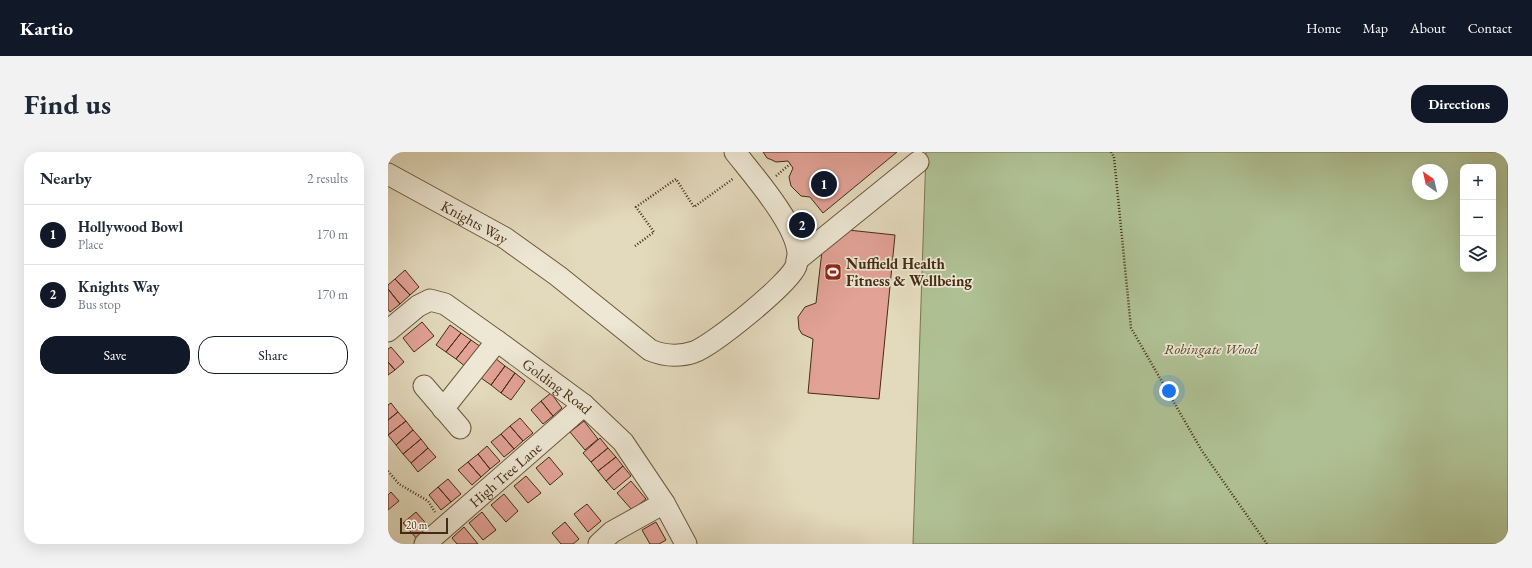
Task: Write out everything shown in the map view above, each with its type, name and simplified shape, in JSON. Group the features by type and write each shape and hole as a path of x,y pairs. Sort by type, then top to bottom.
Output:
{"street":[{"path":"734,152 785,219 793,233 797,247 797,260"},
{"path":"797,260 918,162"},
{"name":"Knights Way","path":"388,174 505,238 558,276 645,346 661,354 673,356 686,354 709,345 782,283 796,267 797,260"},
{"name":"Golding Road","path":"388,331 418,306 430,300 444,304 497,341 584,405 623,442 664,503 686,544"},
{"path":"443,409 497,341"},
{"path":"424,386 460,428"},
{"name":"High Tree Lane","path":"425,544 444,529 584,405"},
{"path":"599,544 612,532 664,503"}],"path":[{"path":"1111,152 1114,157 1131,328 1202,451 1267,544"},
{"path":"762,187 790,164"},
{"path":"635,246 654,232 636,207 676,179 694,207 735,178 738,183"},
{"path":"388,471 399,484 428,501 444,529"}],"green space":[{"name":"Robingate Wood","path":"926,152 1508,152 1508,544 913,544"}],"building":[{"path":"763,152 897,152 823,213 810,197 801,196 791,186 789,177 793,168 788,161 776,162 767,158"},
{"path":"848,230 895,235 879,399 808,393 813,339 802,334 799,329 798,317 805,307 816,303 822,251"},
{"path":"405,270 419,287 410,295 395,279"},
{"path":"395,279 410,295 400,304 388,289 388,285"},
{"path":"388,289 400,304 390,312 388,309"},
{"path":"422,322 434,336 414,352 403,338"},
{"path":"450,325 461,333 446,352 436,345"},
{"path":"461,333 471,340 456,359 446,352"},
{"path":"471,340 481,347 466,367 456,359"},
{"path":"391,347 404,362 395,370 388,362 388,349"},
{"path":"495,358 505,366 491,385 481,378"},
{"path":"388,362 395,370 388,375"},
{"path":"505,366 515,373 501,393 491,385"},
{"path":"515,373 525,381 511,400 501,393"},
{"path":"551,393 562,408 553,416 541,401"},
{"path":"541,401 553,416 543,424 531,410"},
{"path":"391,403 398,412 388,420 388,405"},
{"path":"398,412 406,421 388,435 388,420"},
{"path":"520,418 533,433 523,441 510,426"},
{"path":"406,421 413,430 396,445 388,435"},
{"path":"584,421 598,439 585,450 570,432"},
{"path":"510,426 523,441 514,449 501,434"},
{"path":"413,430 421,439 403,454 396,445"},
{"path":"501,434 514,449 504,457 491,442"},
{"path":"600,438 608,448 591,462 583,453"},
{"path":"421,439 428,448 411,463 403,454"},
{"path":"487,446 500,461 490,469 478,454"},
{"path":"428,448 436,457 418,472 411,463"},
{"path":"608,448 616,457 598,471 591,462"},
{"path":"478,454 490,469 481,477 468,462"},
{"path":"549,457 563,474 550,485 536,468"},
{"path":"616,457 623,466 606,481 598,471"},
{"path":"468,462 481,477 472,485 458,470"},
{"path":"623,466 631,476 614,490 606,481"},
{"path":"526,476 541,493 528,503 514,486"},
{"path":"448,479 461,494 451,502 438,487"},
{"path":"631,481 646,499 632,510 617,493"},
{"path":"438,487 451,502 441,510 429,495"},
{"path":"391,492 399,501 388,510 388,495"},
{"path":"504,494 518,511 506,522 491,505"},
{"path":"587,504 601,521 588,532 574,514"},
{"path":"416,512 430,528 417,539 403,523"},
{"path":"482,512 496,530 483,540 469,523"},
{"path":"565,522 579,539 573,544 561,544 552,533"},
{"path":"656,522 666,540 659,544 650,544 642,530"},
{"path":"464,527 478,544 457,544 452,538"}],"place":[{"name":"Hollywood Bowl","path":"824,184"},
{"name":"Knights Way","path":"802,225"},
{"name":"Nuffield Health Fitness & Wellbeing","path":"833,272"}]}
